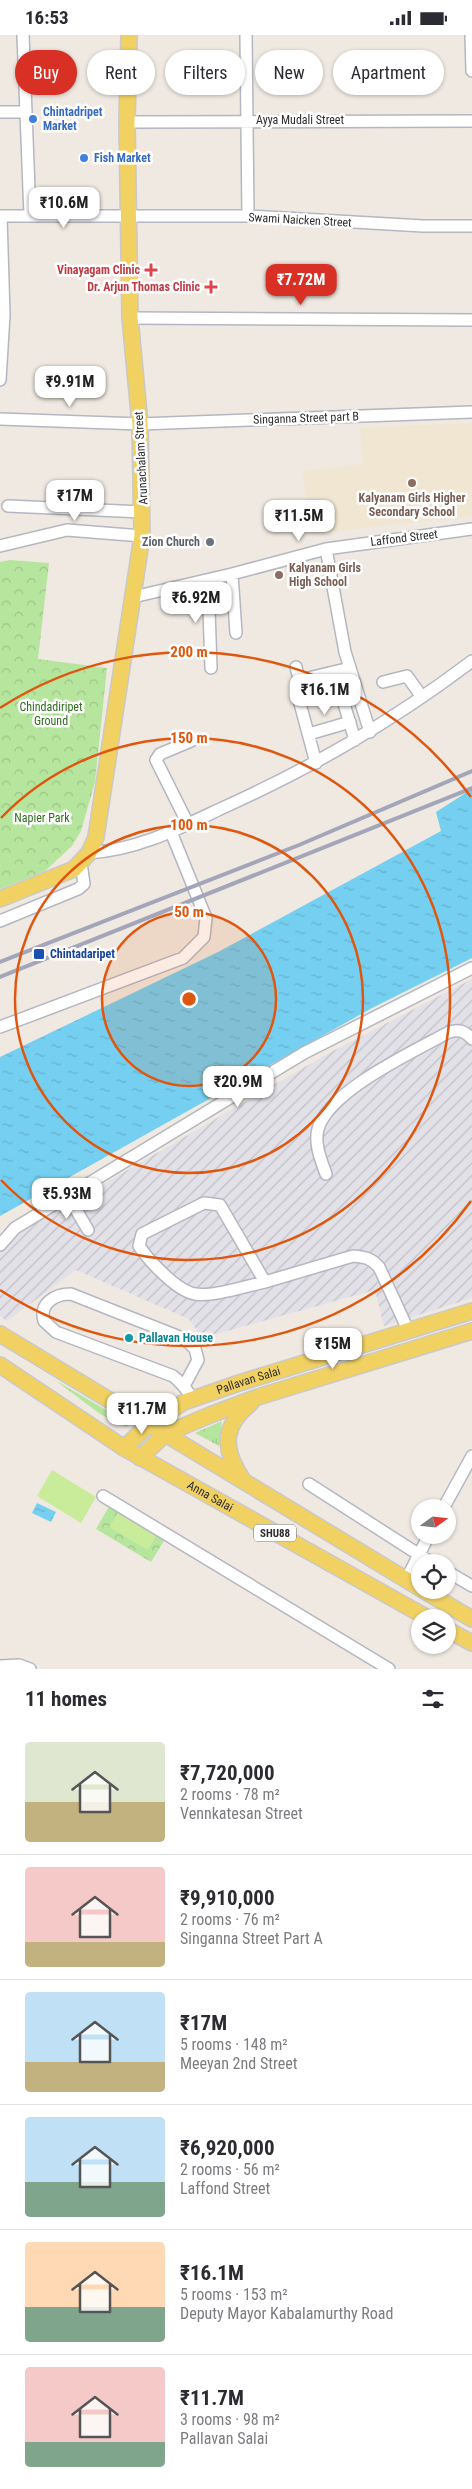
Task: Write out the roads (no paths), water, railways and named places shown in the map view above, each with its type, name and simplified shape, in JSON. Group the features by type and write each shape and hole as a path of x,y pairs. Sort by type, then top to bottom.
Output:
{"main road":[{"name":"Arunachalam Street","path":"81,862 96,837 142,536 140,424 130,318 127,122 129,35"},
{"path":"0,899 81,862"},
{"name":"Pallavan Salai","path":"124,1448 148,1425 184,1402 472,1311"},
{"name":"Pallavan Salai","path":"140,1458 165,1434 258,1397 472,1331"},
{"name":"SHU88","path":"0,1334 246,1485 411,1583"},
{"name":"Anna Salai","path":"0,1365 140,1458 412,1609"},
{"path":"246,1485 230,1461 227,1441 237,1414 258,1397"},
{"name":"SHU88","path":"438,1599 472,1619"},
{"path":"456,1634 472,1643"}],"street":[{"path":"23,35 30,216"},
{"path":"246,35 248,217"},
{"path":"471,35 472,71"},
{"path":"0,113 25,112"},
{"name":"Ayya Mudali Street","path":"127,122 248,120 472,121"},
{"path":"0,380 2,315 1,216"},
{"name":"Swami Naicken Street","path":"1,216 248,217 423,226 472,226"},
{"path":"130,318 472,320"},
{"name":"Singanna Street part B","path":"0,419 140,424 472,412"},
{"path":"8,506 143,512"},
{"name":"Laffond Street","path":"133,597 208,580 326,549 472,529"},
{"path":"0,546 67,530 142,536"},
{"path":"326,549 345,652 370,732"},
{"path":"232,574 236,633"},
{"path":"208,580 211,668"},
{"path":"0,921 78,889 84,884 81,862 129,848 171,832 291,777 370,732 472,661"},
{"path":"296,667 298,675 304,679 350,668"},
{"path":"383,682 407,676 422,697"},
{"path":"316,763 298,696 300,689 337,681 356,740"},
{"path":"308,734 350,722"},
{"path":"188,824 156,760 160,754 191,741"},
{"path":"0,1027 183,957 204,937 206,918 171,832"},
{"path":"0,1245 16,1228 304,1053 472,968"},
{"path":"326,1174 320,1156 318,1129 325,1116 337,1101 374,1074 449,1032 463,1031 472,1039"},
{"path":"68,1196 88,1230"},
{"path":"264,1282 228,1214 220,1205 204,1203 142,1234 139,1240 139,1247 144,1254 187,1291 202,1294 264,1282 353,1256 365,1257 379,1267 409,1332"},
{"path":"184,1386 198,1360 195,1349 184,1339 70,1294 57,1296 48,1301 43,1308 44,1321 56,1332 173,1376 184,1386 193,1399"},
{"path":"448,1499 472,1456"},
{"path":"309,1484 418,1554 424,1544"},
{"path":"103,1496 389,1669"},
{"path":"406,1580 411,1569"},
{"path":"456,1577 472,1587"},
{"path":"0,1667 19,1665 30,1669"}],"water":[{"path":"472,789 472,958 372,1008 0,1216 0,1057 218,952 441,831 436,812"},
{"path":"37,1503 56,1512 51,1522 32,1513"}],"railway":[{"path":"0,962 299,845 472,771"},
{"path":"0,977 472,788"}],"place":[{"name":"Chintadripet Market","path":"33,119"},
{"name":"Fish Market","path":"84,158"},
{"name":"Vinayagam Clinic","path":"151,270"},
{"name":"Dr. Arjun Thomas Clinic","path":"211,287"},
{"name":"Kalyanam Girls Higher Secondary School","path":"412,483"},
{"name":"Zion Church","path":"210,542"},
{"name":"Kalyanam Girls High School","path":"279,575"},
{"name":"Chintadaripet","path":"39,954"},
{"name":"Pallavan House","path":"129,1338"}],"park label":[{"name":"Chindadiripet Ground","path":"51,714"},
{"name":"Napier Park","path":"42,818"}]}
